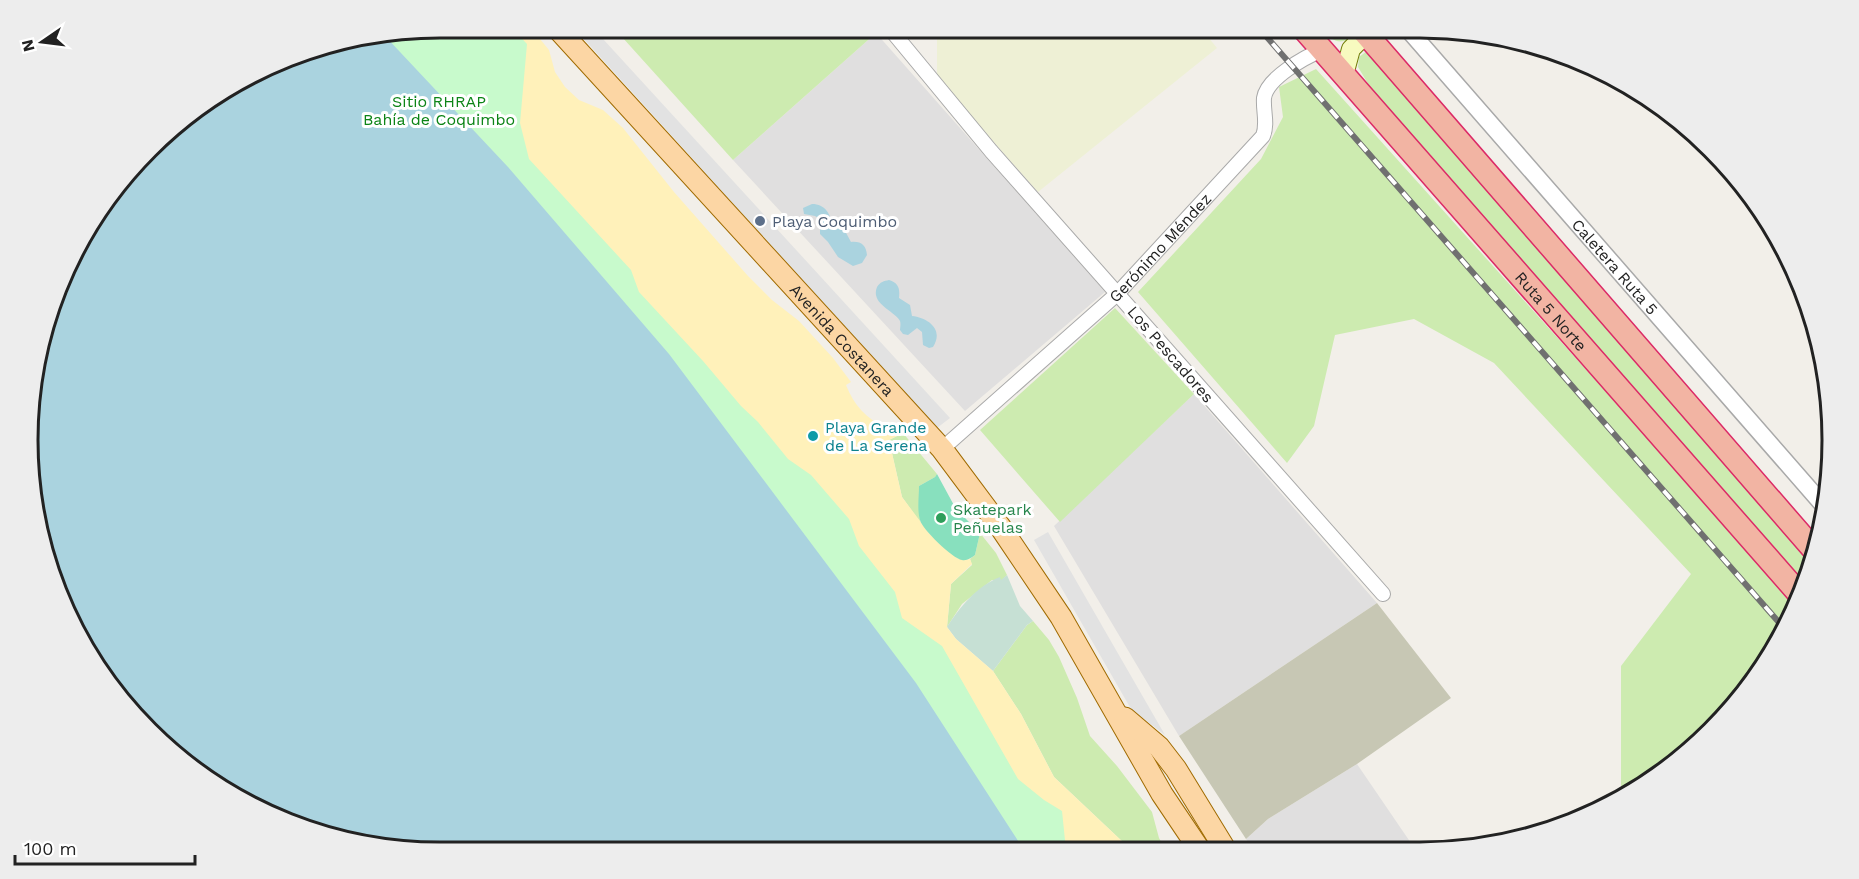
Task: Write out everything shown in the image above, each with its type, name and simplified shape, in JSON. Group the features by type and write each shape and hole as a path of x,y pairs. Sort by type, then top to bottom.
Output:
{"highway":[{"name":"Ruta 5 Norte","path":"1312,38 1793,587"},
{"path":"1366,38 1808,543"}],"main road":[{"name":"Avenida Costanera","path":"566,38 942,449 1031,572 1066,627 1162,794 1194,842"},
{"name":"Gerónimo Méndez","path":"1322,50 1353,38"},
{"path":"1344,75 1361,38"},
{"name":"Avenida Costanera","path":"1115,711 1158,747 1185,781 1221,842"},
{"path":"1162,794 1163,786 1168,780 1175,777 1185,781"}],"street":[{"name":"Los Pescadores","path":"898,38 991,151 1383,594"},
{"name":"Caletera Ruta 5","path":"1416,38 1817,498"},
{"name":"Gerónimo Méndez","path":"942,449 1117,294 1263,136 1266,118 1264,99 1269,86 1306,56 1322,50"}],"shaded area":[{"name":"Playa Coquimbo","path":"583,38 602,38 950,418 937,428"},
{"path":"870,38 880,38 1105,292 965,411 733,160"},
{"path":"937,38 1209,38 1217,48 1038,192 937,78"},
{"path":"1194,394 1377,603 1179,736 1054,526"},
{"path":"1048,532 1165,735 1131,709 1034,540"},
{"path":"1007,575 1020,606 1033,621 1027,625 993,671 956,639 947,627 963,605 977,592 992,581 1000,577 1001,580"},
{"path":"1377,603 1451,698 1357,764 1268,819 1246,839 1179,736"},
{"path":"1357,764 1410,842 1248,842 1246,839 1268,819"}],"green space":[{"name":"Sitio RHRAP Bahía de Coquimbo","path":"413,38 521,38 527,44 520,123 529,159 631,270 639,292 758,422 788,459 811,475 849,519 859,546 895,592 902,618 942,646 1018,779 1062,811 1065,842 919,842 314,58 361,45"},
{"path":"623,38 870,38 733,160"},
{"path":"1331,38 1352,38 1345,41 1336,41"},
{"path":"1367,51 1805,552 1797,578 1373,92 1358,67 1359,57"},
{"path":"1316,69 1652,443 1788,599 1754,663 1722,705 1685,742 1643,774 1621,787 1621,666 1691,574 1494,363 1414,319 1335,335 1314,426 1287,463 1138,292 1261,159 1283,117 1279,87"},
{"path":"1115,308 1194,394 1060,522 980,430"},
{"path":"903,433 937,474 919,486 920,522 902,497 889,440"},
{"name":"Skatepark Peñuelas","path":"937,474 956,509 980,533 975,555 967,560 958,558 945,549 926,530 920,520 919,486"},
{"path":"980,533 996,553 1007,575 1001,581 992,580 962,604 947,627 951,584 972,565 970,559 975,555"},
{"path":"1033,621 1049,640 1077,698 1090,736 1117,766 1152,812 1161,842 1123,842 1054,777 1021,714 993,671 1027,625"}],"sand":[{"name":"Playa Grande de La Serena","path":"445,38 539,38 549,50 555,72 565,87 579,100 603,110 623,128 674,192 748,276 772,300 799,321 833,358 851,382 846,385 862,410 872,420 886,427 890,422 903,433 889,440 902,497 929,533 957,558 970,559 972,564 951,584 947,627 956,639 993,671 1021,714 1054,777 1123,842 1018,842 508,167"}],"water":[{"path":"389,41 508,167 669,354 916,683 1019,842 413,841 335,828 286,811 238,788 174,742 137,705 105,663 91,640 68,593 51,544 38,466 38,413 41,387 51,335 59,310 91,238 137,174 174,137 216,105 262,79 310,59 361,45"},
{"path":"812,204 824,208 829,214 832,226 845,231 851,242 858,242 864,246 867,255 862,263 853,266 838,257 820,234 820,219 804,214 803,208"},
{"path":"889,280 898,287 899,298 910,305 912,316 924,319 936,330 936,341 933,347 923,345 922,332 917,328 908,335 903,334 900,330 900,321 880,303 876,293 877,287"}],"railway":[{"path":"1268,38 1778,621"}],"place":[{"name":"Playa Coquimbo","path":"760,221"},
{"name":"Playa Grande de La Serena","path":"813,436"},
{"name":"Skatepark Peñuelas","path":"941,518"}]}
